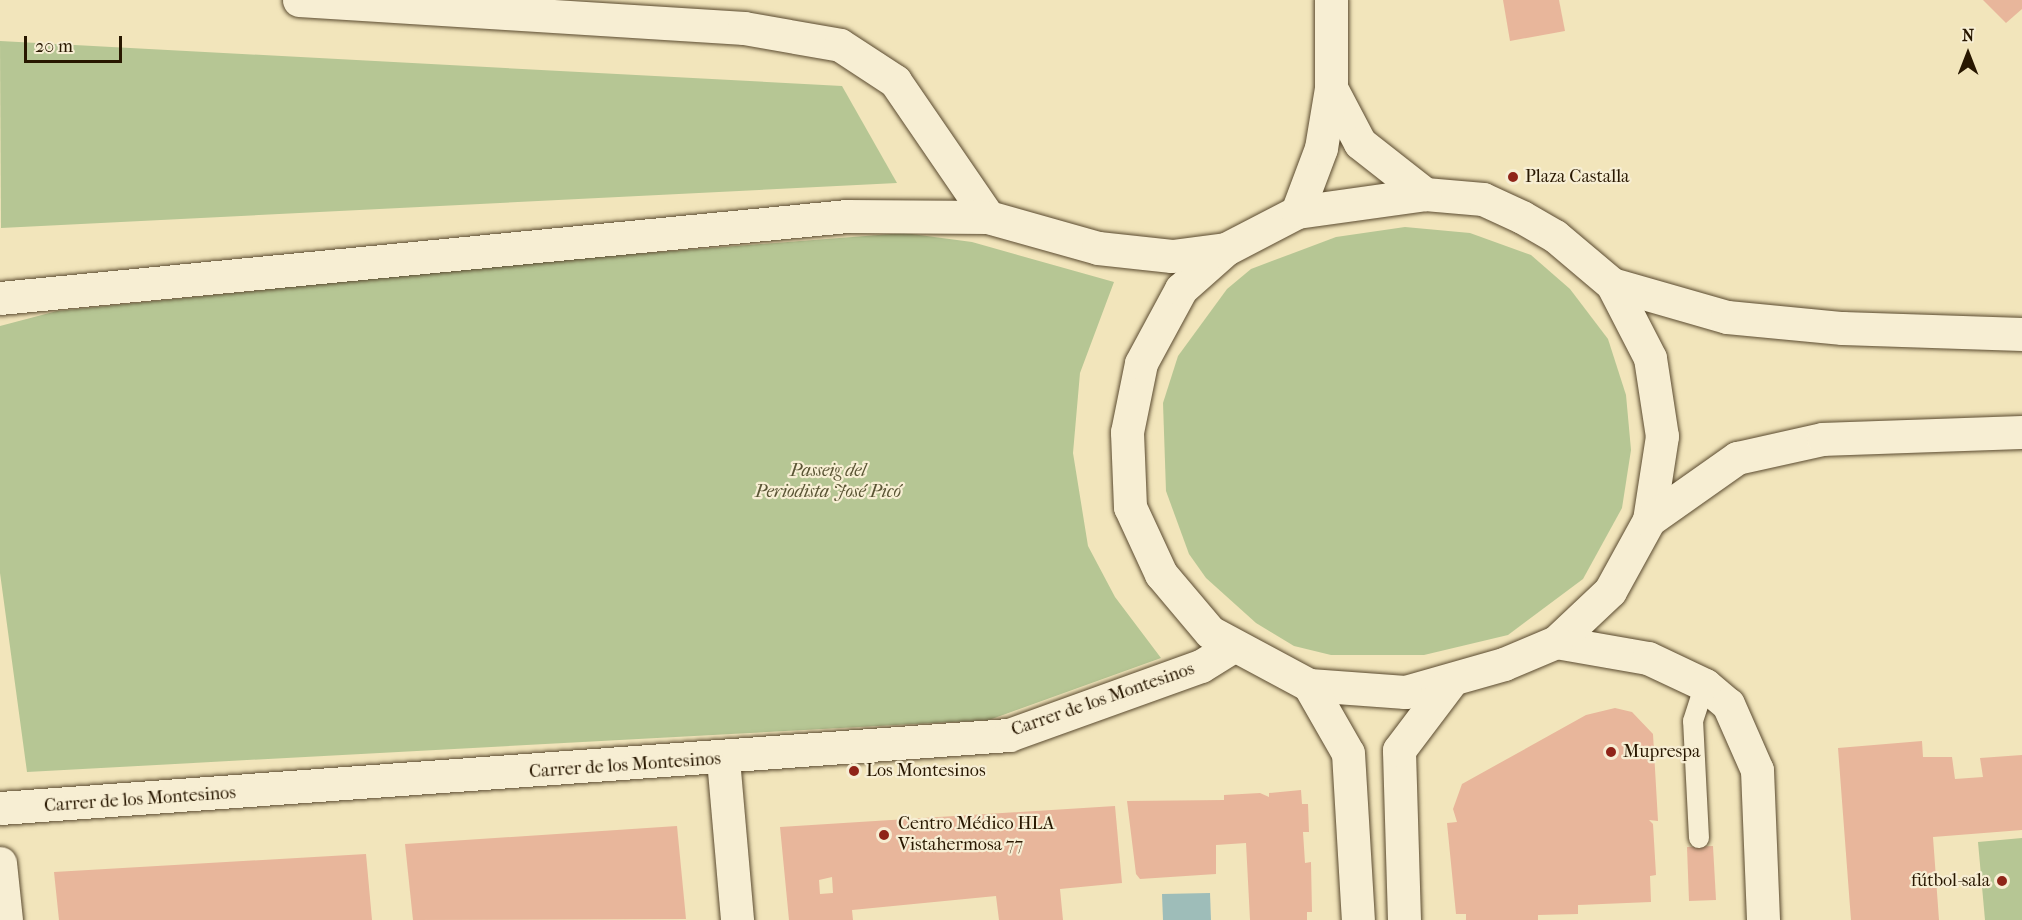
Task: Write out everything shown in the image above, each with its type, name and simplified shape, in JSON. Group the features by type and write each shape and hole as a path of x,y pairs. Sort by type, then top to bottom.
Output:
{"main road":[{"path":"298,0 744,28 840,45 895,81 988,217"},
{"path":"1298,212 1321,148 1331,88 1331,0"},
{"path":"1331,88 1360,143 1425,195"},
{"path":"1425,195 1483,199 1522,217 1554,236 1612,284 1650,358 1662,436 1649,520 1610,591 1556,642 1452,680 1405,692 1309,685 1232,647 1210,632 1161,574 1130,507 1127,432 1141,363 1180,289 1226,249 1298,212 1425,195"},
{"path":"0,298 847,216 988,217 1098,248 1172,256 1226,249"},
{"path":"1612,284 1727,317 1842,328 2022,334"},
{"path":"1649,520 1737,458 1823,439 2022,432"},
{"path":"1556,642 1648,658 1705,685 1728,704 1757,770 1764,920"},
{"name":"Carrer de los Montesinos","path":"0,808 723,759 1009,735 1202,666 1232,647"},
{"path":"1404,920 1399,750 1452,680"},
{"path":"1309,685 1348,753 1358,920"},
{"path":"723,759 737,920"},
{"path":"0,863 6,920"}],"lane":[{"path":"1699,838 1693,721 1705,685"}],"green space":[{"path":"0,41 842,86 897,183 1,228"},
{"path":"1405,227 1470,233 1531,255 1570,289 1608,339 1626,395 1631,450 1622,508 1583,579 1508,635 1424,655 1331,655 1294,646 1256,623 1206,578 1189,554 1166,491 1163,403 1178,356 1227,289 1251,269 1336,237"},
{"name":"Passeig del Periodista José Picó","path":"904,233 972,242 1114,282 1080,373 1073,453 1088,546 1115,597 1161,658 989,720 27,772 0,573 0,326 57,311 556,260"},
{"name":"fútbol-sala","path":"2022,838 2022,920 1985,920 1978,842"}],"water":[{"path":"1210,893 1211,920 1163,920 1162,894"}],"building":[{"path":"1503,0 1559,0 1565,31 1510,41"},
{"path":"1983,0 2022,0 2022,9 2006,23"},
{"path":"1615,708 1632,712 1653,734 1658,821 1649,820 1653,824 1656,875 1650,876 1651,902 1578,905 1578,914 1538,915 1538,920 1466,920 1466,914 1456,914 1447,823 1457,822 1453,809 1462,784 1586,715"},
{"path":"1922,741 1923,757 1952,757 1955,779 1983,777 1980,758 2022,755 2022,830 1933,837 1939,920 1851,920 1838,748"},
{"path":"1301,790 1302,804 1308,804 1309,832 1303,832 1305,863 1311,862 1312,912 1307,912 1307,920 1250,920 1246,843 1216,845 1216,874 1140,879 1136,874 1127,801 1224,800 1224,795 1260,793 1269,797 1269,793"},
{"path":"1115,806 1122,883 1060,889 1063,920 999,920 996,896 852,910 853,920 789,920 780,827","holes":["832,877 833,893 820,894 819,880"]},
{"path":"677,826 686,919 413,920 405,844"},
{"path":"1713,846 1716,900 1689,901 1687,847"},
{"path":"366,854 372,920 59,920 54,872"}],"place":[{"name":"Plaza Castalla","path":"1513,177"},
{"name":"Muprespa","path":"1611,752"},
{"name":"Los Montesinos","path":"854,771"},
{"name":"Centro Médico HLA Vistahermosa 77","path":"884,835"},
{"name":"fútbol-sala","path":"2002,881"}]}
